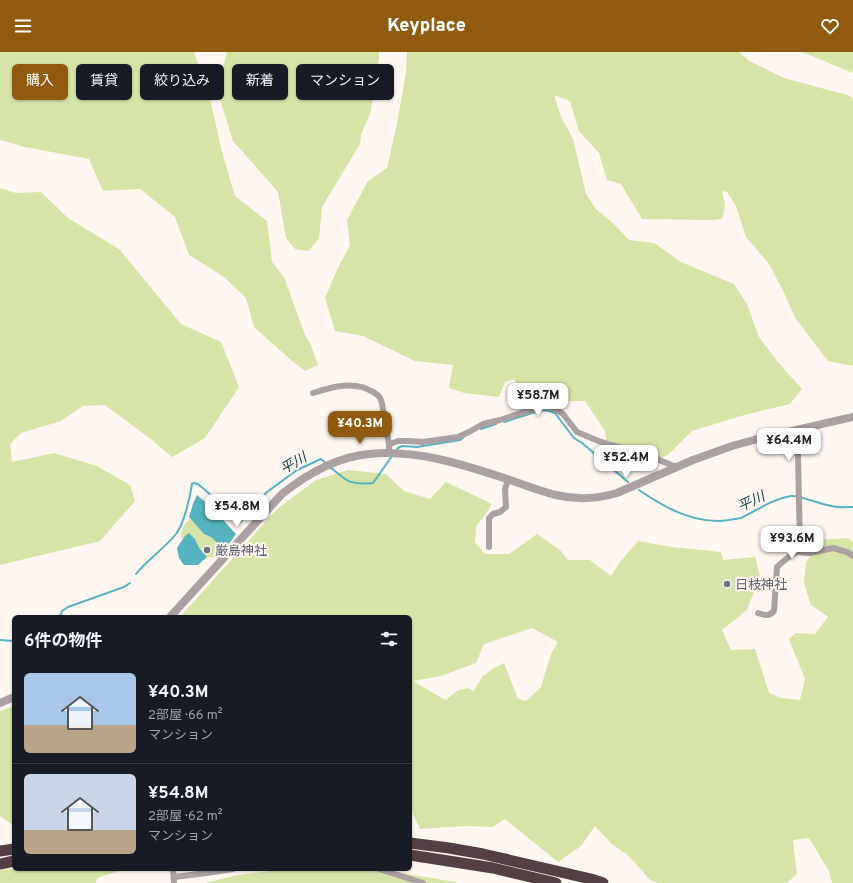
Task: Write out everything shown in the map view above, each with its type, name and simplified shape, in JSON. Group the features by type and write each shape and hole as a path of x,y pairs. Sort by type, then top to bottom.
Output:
{"highway":[{"path":"412,843 482,854 614,883"},
{"path":"0,851 12,849"},
{"path":"412,855 493,868 556,883"},
{"path":"0,864 12,861"},
{"path":"591,879 603,883"}],"street":[{"path":"313,392 340,386 355,386 368,388 375,393 380,398 392,451"},
{"path":"392,451 398,441 423,442 458,437 483,424 545,406 555,409 563,414 577,432 601,442 652,457 676,467"},
{"path":"172,615 282,494 304,478 328,465 353,457 392,451 418,455 468,467 556,496 568,498 591,498 608,496 617,493 693,460 747,441 853,417"},
{"path":"758,613 768,616 774,611 777,568 796,552 800,542 798,456 794,430"},
{"path":"489,547 489,518 506,507 505,488 508,480"},
{"path":"796,552 810,553 833,548 847,552 853,556"},
{"path":"0,703 12,698"},
{"path":"174,880 220,871"},
{"path":"385,871 423,883"}],"green space":[{"path":"0,52 194,52 198,64 140,64 140,100 210,100 222,152 235,196 267,221 272,262 284,277 305,335 310,343 318,365 305,371 254,327 246,298 224,277 189,255 175,217 140,189 103,191 89,159 25,147 0,140"},
{"path":"227,52 379,52 378,64 296,64 296,100 373,100 371,111 361,135 360,144 322,207 319,238 309,251 295,249 286,238 278,192 233,141 220,100 224,100 224,64"},
{"path":"407,52 739,52 749,61 784,78 847,95 853,98 853,366 828,361 796,319 769,264 746,237 736,206 727,192 722,191 725,205 722,219 642,219 621,184 607,180 599,153 579,131 570,101 554,95 561,117 573,139 586,194 596,209 615,225 629,240 654,243 681,262 734,284 747,304 759,337 777,361 802,389 790,404 741,416 692,431 668,455 637,468 608,455 605,431 585,401 559,401 526,406 518,400 515,379 505,382 499,397 464,393 449,388 453,365 415,361 363,336 335,331 325,298 350,245 347,220 368,181 387,168 406,73"},
{"path":"802,52 853,52 853,73"},
{"path":"0,188 16,193 41,192 68,218 119,249 181,324 221,342 239,387 205,438 172,457 105,405 83,406 61,421 21,433 10,444 12,462 54,453 97,466 130,485 135,501 100,541 0,565"},
{"path":"348,470 386,474 404,491 430,499 446,482 492,504 476,526 475,542 485,554 509,554 537,534 560,550 568,560 590,560 611,576 620,562 638,541 672,547 721,552 723,560 755,557 760,576 747,610 722,630 731,650 755,649 769,693 781,698 800,700 805,679 789,639 796,633 815,634 828,617 811,605 804,583 806,563 820,540 848,538 853,542 853,883 832,883 829,871 809,838 793,840 797,874 787,883 659,883 650,880 629,856 612,844 595,826 581,846 558,862 505,819 493,827 465,826 420,829 412,812 412,615 182,615 277,509 316,480","holes":["532,628 558,642 551,654 541,687 526,701 518,699 504,663 492,669 482,677 473,692 469,688 458,690 446,700 413,681 441,676 476,663 484,644"]},
{"path":"194,518 222,543 224,547 219,556 204,559 188,540 182,539 181,534 184,525"},
{"path":"12,707 12,825 0,816 0,711"},
{"path":"0,870 119,871 97,878 96,883 0,883"},
{"path":"270,871 389,871 461,883 205,883 237,875"}],"water":[{"path":"197,495 212,508 236,534 229,544 222,547 211,537 204,534 189,517"},
{"path":"189,533 207,557 198,565 184,565 179,558 177,548 185,536"}],"waterway":[{"name":"平川","path":"504,422 542,410 555,413 574,438 628,482"},
{"name":"平川","path":"481,429 496,424"},
{"name":"平川","path":"396,451 402,446 417,447 460,440 464,437"},
{"name":"平川","path":"330,467 351,482 373,483 392,456"},
{"name":"平川","path":"136,574 179,530 190,496 192,484 198,484 234,515 239,522 267,492 297,470 321,459 327,464"},
{"name":"平川","path":"639,490 659,503 681,514 705,520 717,521 741,518 771,502 791,496 800,497 834,507 853,507"},
{"name":"平川","path":"61,615 62,611 68,607 124,587 130,583"},
{"name":"平川","path":"0,640 12,641"}],"place":[{"name":"厳島神社","path":"207,550"},
{"name":"日枝神社","path":"727,584"}]}
